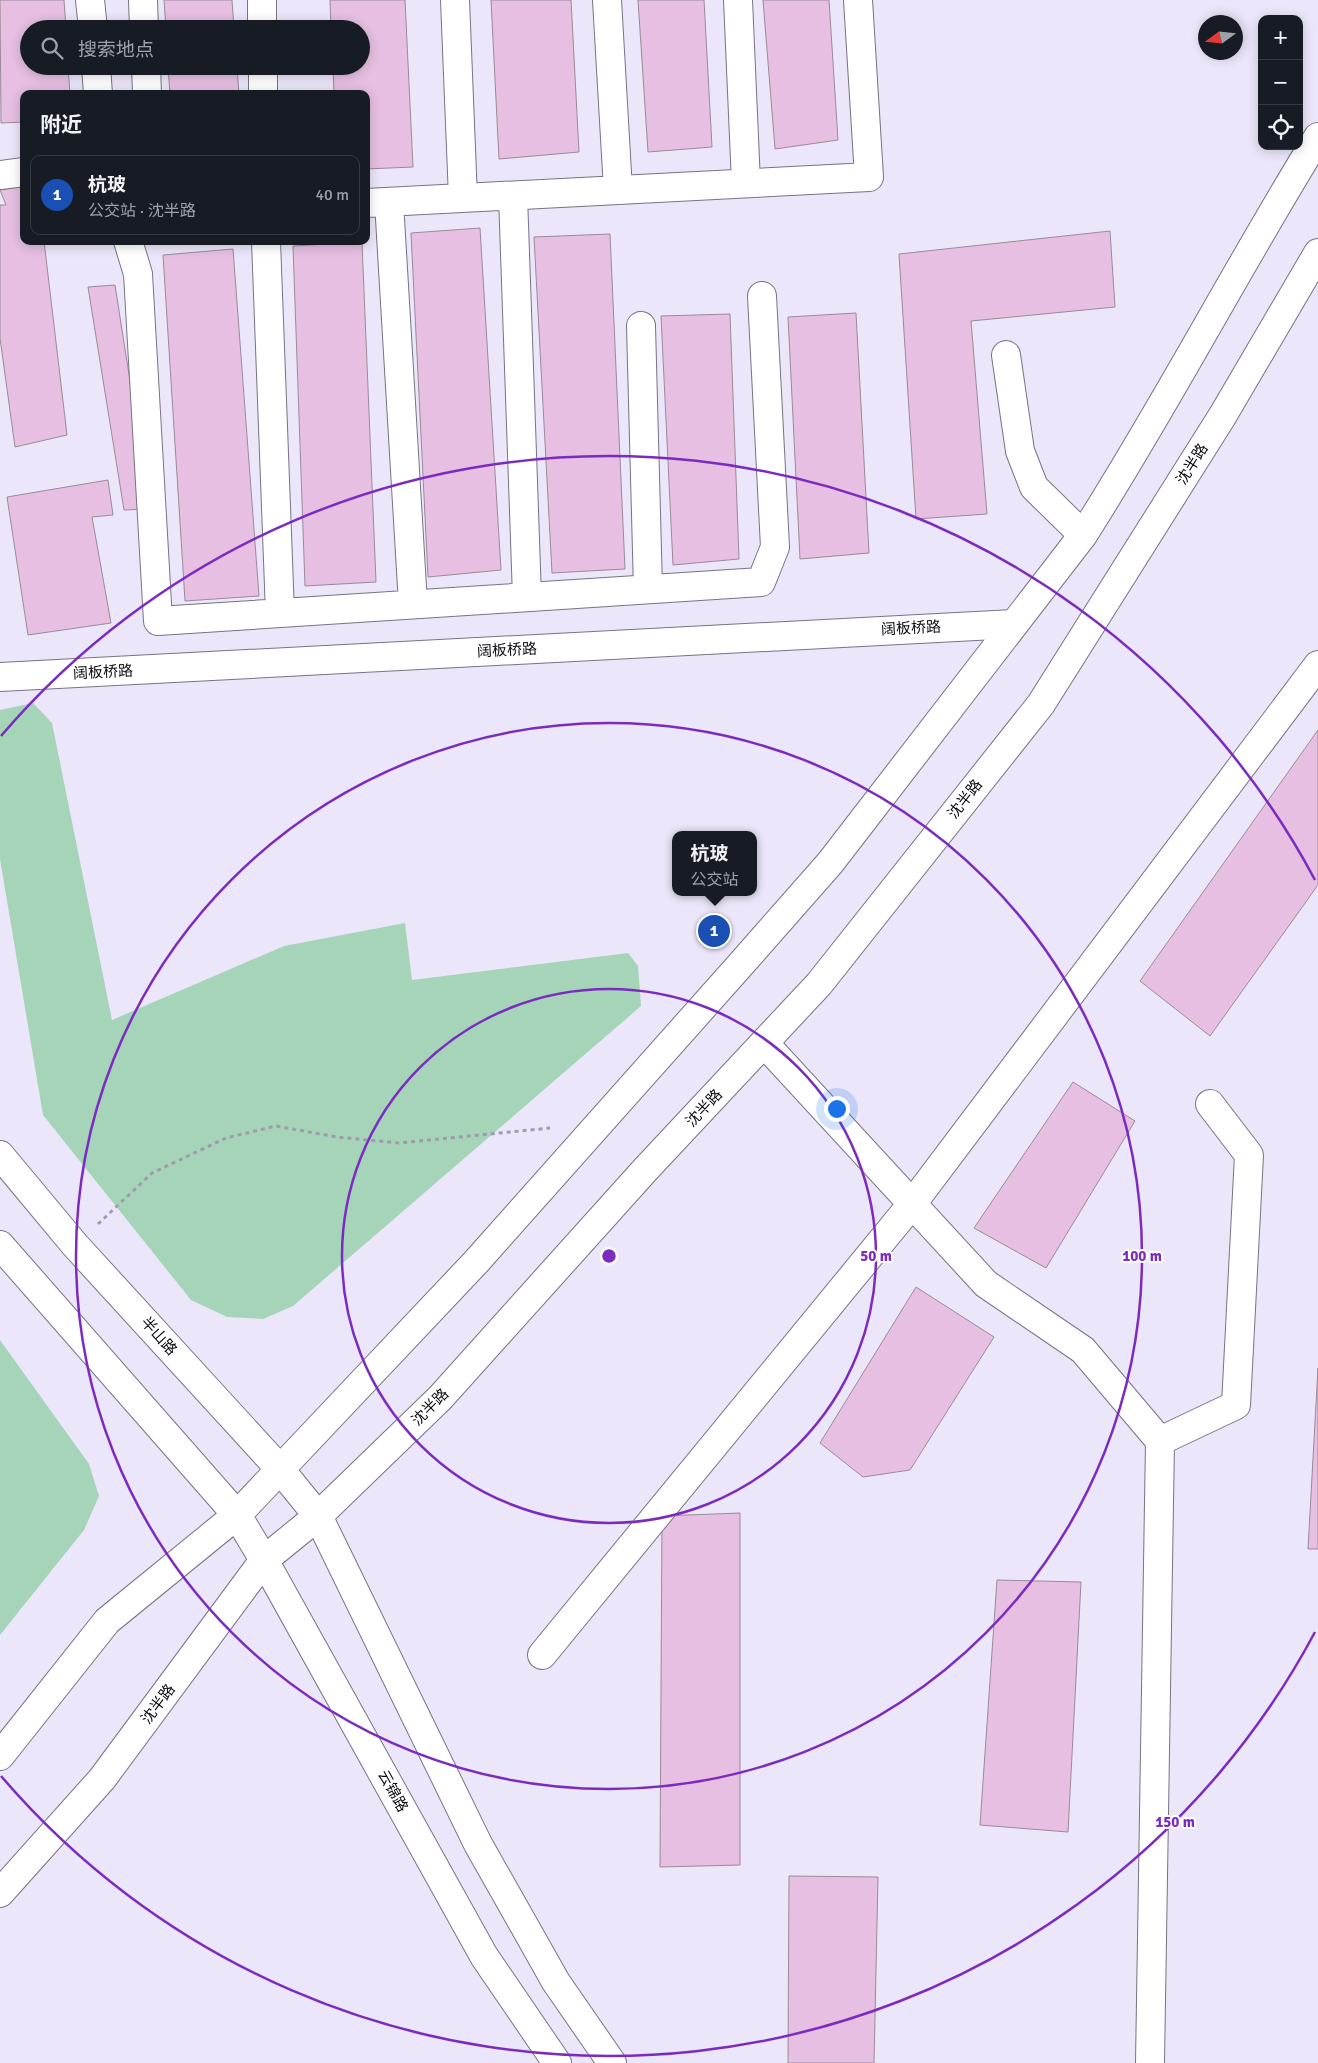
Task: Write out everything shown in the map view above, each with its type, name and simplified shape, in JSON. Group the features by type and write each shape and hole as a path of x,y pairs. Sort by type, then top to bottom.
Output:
{"main road":[{"path":"90,0 92,20"},
{"path":"143,0 144,20"},
{"path":"262,0 262,20"},
{"path":"455,0 463,198"},
{"path":"607,0 618,190"},
{"path":"738,0 746,183"},
{"path":"413,604 378,203 869,177 858,0"},
{"path":"97,75 98,90"},
{"path":"146,75 147,90"},
{"path":"263,75 263,90"},
{"path":"0,1756 107,1622 237,1514 476,1262 830,863 1083,535 1116,484 1266,222 1318,137"},
{"path":"0,175 20,172"},
{"path":"513,196 527,597"},
{"path":"129,245 138,274 158,621 760,582 775,547 762,296"},
{"path":"266,245 280,613"},
{"name":"沈半路","path":"0,1892 102,1779 264,1560 318,1516 440,1398 645,1170 765,1044 819,984 1041,704 1223,415 1318,253"},
{"path":"641,326 648,589"},
{"path":"1006,355 1020,451 1034,488 1083,535"},
{"name":"阔板桥路","path":"0,677 1014,624"},
{"path":"542,1656 912,1204 1318,664"},
{"path":"765,1044 986,1284 1083,1350 1160,1441 1150,2063"},
{"path":"1160,1441 1236,1405 1249,1155 1210,1104"},
{"name":"半山路","path":"0,1155 75,1245 279,1468 318,1516"},
{"path":"0,1246 237,1514"},
{"name":"云锦路","path":"237,1514 484,1956 557,2063"},
{"path":"318,1516 478,1844 556,1982 612,2063"}],"path":[{"path":"75,1245 152,1173 226,1138 276,1126 337,1137 400,1142 599,1124"}],"green space":[{"path":"33,703 52,723 112,1020 284,946 405,923 412,980 628,953 638,966 641,1006 293,1306 263,1319 227,1317 191,1300 43,1115 0,859 0,710"},
{"path":"0,1340 89,1464 99,1496 84,1530 0,1635"}],"building":[{"path":"0,0 64,0 65,20 20,20 20,75 69,75 70,90 20,90 20,122 1,123"},
{"path":"164,0 232,0 233,20 165,20"},
{"path":"330,0 405,0 413,167 370,169 370,90 334,90 333,75 370,75 370,20 331,20"},
{"path":"491,0 571,0 579,152 499,159"},
{"path":"638,0 704,0 712,147 648,152"},
{"path":"763,0 829,0 838,140 775,149"},
{"path":"169,75 238,75 239,90 170,90"},
{"path":"20,187 20,245 44,245 67,435 15,447 0,338 0,205 6,205 0,190"},
{"path":"480,228 501,570 428,577 411,233"},
{"path":"1110,231 1115,307 971,321 987,514 916,519 899,254"},
{"path":"610,234 625,569 552,573 534,237"},
{"path":"362,245 376,582 305,586 293,246"},
{"path":"233,249 259,596 185,601 163,255"},
{"path":"115,285 150,509 124,510 88,287"},
{"path":"856,313 869,553 800,559 788,317"},
{"path":"730,314 739,559 673,565 661,316"},
{"path":"108,480 113,515 92,517 111,623 28,635 7,497"},
{"path":"1318,730 1318,885 1210,1036 1140,981"},
{"path":"1073,1082 1135,1121 1046,1268 974,1228"},
{"path":"916,1287 994,1337 910,1470 863,1477 820,1443"},
{"path":"1318,1368 1318,1549 1308,1549"},
{"path":"740,1513 740,1865 660,1867 662,1516"},
{"path":"997,1580 1081,1582 1068,1832 980,1825"},
{"path":"789,1876 878,1877 874,2063 788,2063"}],"place":[{"name":"杭玻","path":"714,931"}]}
